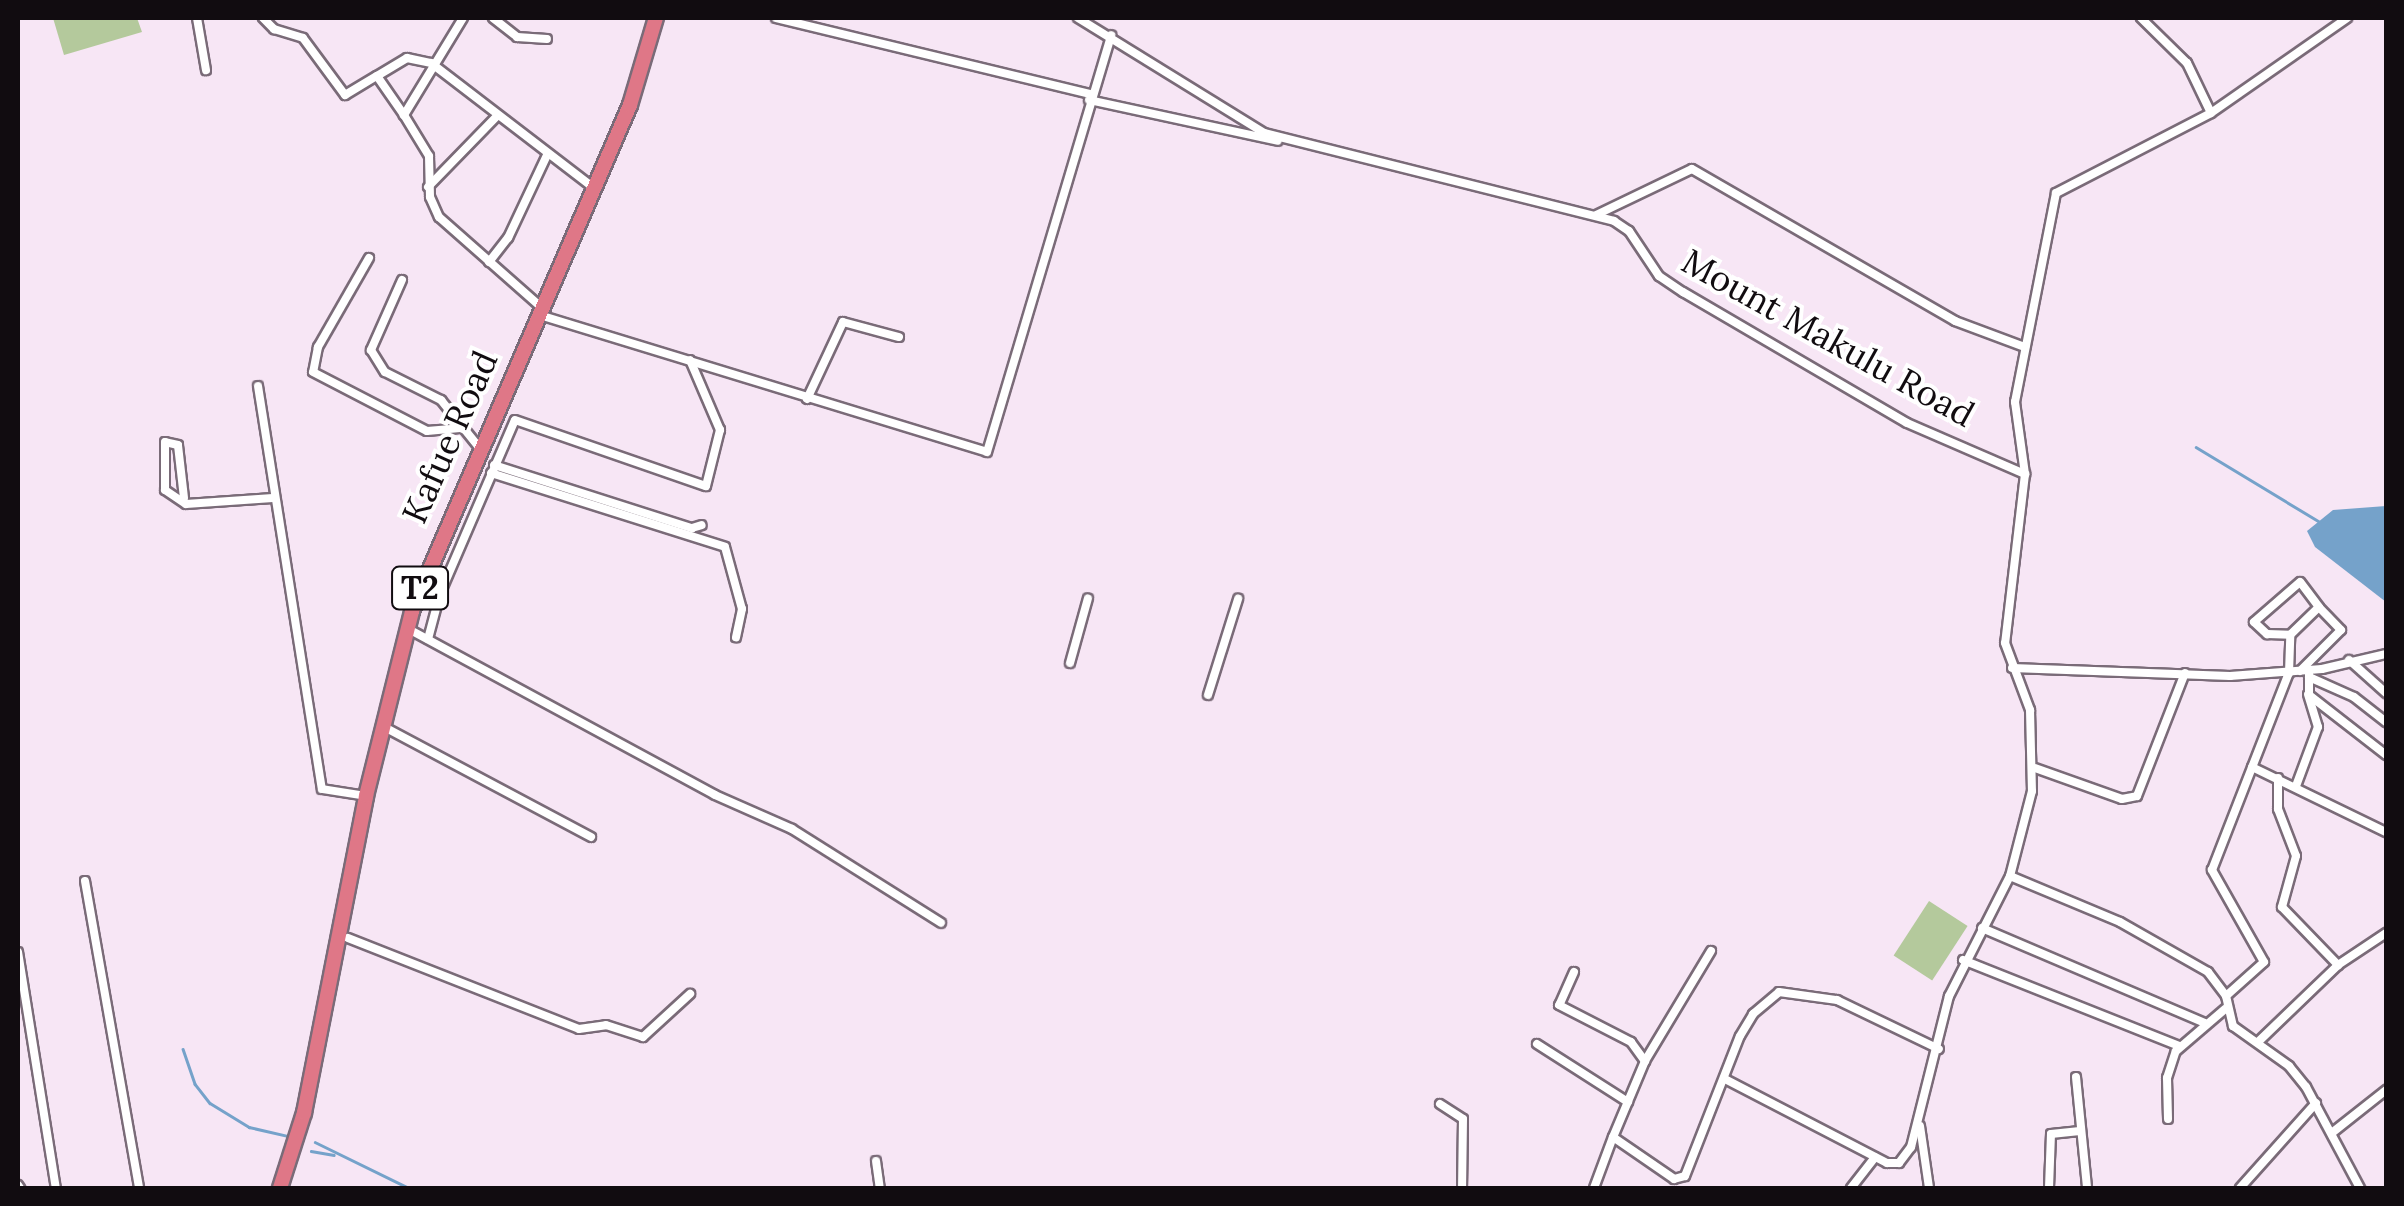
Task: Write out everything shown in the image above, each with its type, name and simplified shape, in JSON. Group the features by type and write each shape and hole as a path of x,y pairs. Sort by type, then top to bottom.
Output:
{"highway":[{"name":"Kafue Road","path":"289,1188 348,938 388,730 453,542 489,468 543,312 660,18"},
{"name":"Kafue Road","path":"280,1188 304,1113 366,796 412,611 478,446 642,96 660,18"}],"street":[{"path":"197,18 206,70"},
{"path":"263,18 274,29 303,38 345,95 407,58 432,64 594,188"},
{"path":"404,115 463,18"},
{"path":"493,18 517,37 547,39"},
{"path":"776,18 1222,134 1287,142"},
{"path":"820,28 824,18"},
{"name":"Mount Makulu Road","path":"1078,18 1111,35 1252,127 1287,142 1596,215 1629,231 1654,270 1683,292 1907,423 2024,474"},
{"path":"2141,18 2188,63 2211,113"},
{"path":"1725,1079 1875,1157 1904,1160 1920,1122 1963,960 2010,876 2035,768 2030,710 2005,642 2024,474 2015,402 2056,194 2211,113 2347,18"},
{"path":"377,76 429,156 428,187 439,218 543,312 807,399 988,451 1111,35"},
{"path":"428,187 497,116"},
{"path":"489,262 508,238 546,154"},
{"path":"1596,215 1682,170 1697,171 1962,324 2025,347"},
{"path":"369,258 318,347 313,372 426,431 460,428"},
{"path":"402,280 371,350 385,372 441,400 478,446"},
{"path":"807,399 843,322 899,337"},
{"path":"489,468 515,420 706,486 720,430 690,360"},
{"path":"258,386 322,789 366,796"},
{"path":"184,498 178,445 165,442 165,490 195,507 273,498"},
{"path":"489,468 692,528 702,525"},
{"path":"489,468 726,547 742,610 736,637"},
{"path":"2226,996 2264,962 2212,870 2252,768 2302,673 2341,630 2298,582 2254,620 2261,632 2290,636"},
{"path":"1070,663 1088,598"},
{"path":"1208,696 1238,599"},
{"path":"2290,636 2319,606"},
{"path":"421,636 714,795 792,829 941,923"},
{"path":"2290,636 2317,733 2296,786"},
{"path":"2012,668 2302,673 2386,654"},
{"path":"2349,660 2386,693"},
{"path":"2035,768 2122,799 2137,796 2185,673"},
{"path":"2302,673 2354,697 2386,722"},
{"path":"2308,694 2385,749"},
{"path":"388,730 591,837"},
{"path":"2252,768 2386,832"},
{"path":"2278,778 2278,809 2296,856 2282,907 2338,965"},
{"path":"2010,876 2167,946 2208,972 2226,996 2225,1009 2236,1029 2288,1066 2316,1103 2360,1188"},
{"path":"85,880 140,1188"},
{"path":"1982,928 2205,1023"},
{"path":"2258,1042 2338,965 2386,933"},
{"path":"348,938 600,1037"},
{"path":"1594,1188 1645,1061 1711,951"},
{"path":"18,952 21,1003 56,1188"},
{"path":"1963,960 2179,1046"},
{"path":"1574,972 1559,1005 1596,1030 1631,1042 1645,1061"},
{"path":"1613,1137 1680,1180 1753,1014 1790,990 1851,1005 1939,1049"},
{"path":"585,1030 606,1026 643,1037 690,994"},
{"path":"2168,1119 2167,1078 2179,1046 2225,1009"},
{"path":"1536,1044 1628,1102"},
{"path":"2076,1077 2087,1188"},
{"path":"2334,1132 2386,1090"},
{"path":"2240,1188 2316,1103"},
{"path":"1440,1104 1463,1119 1462,1188"},
{"path":"1920,1122 1930,1188"},
{"path":"2049,1188 2051,1134 2080,1131"},
{"path":"1850,1188 1875,1157"},
{"path":"876,1161 880,1188"}],"green space":[{"path":"53,18 137,18 142,32 64,55"},
{"path":"1929,901 1968,926 1932,981 1894,956"}],"water":[{"path":"2386,506 2386,602 2315,547 2307,531 2333,510"}],"waterway":[{"path":"2196,447 2318,521"},
{"path":"183,1049 195,1084 210,1103 249,1127 287,1136"},
{"path":"315,1142 409,1188"},
{"path":"311,1151 334,1155"}]}
